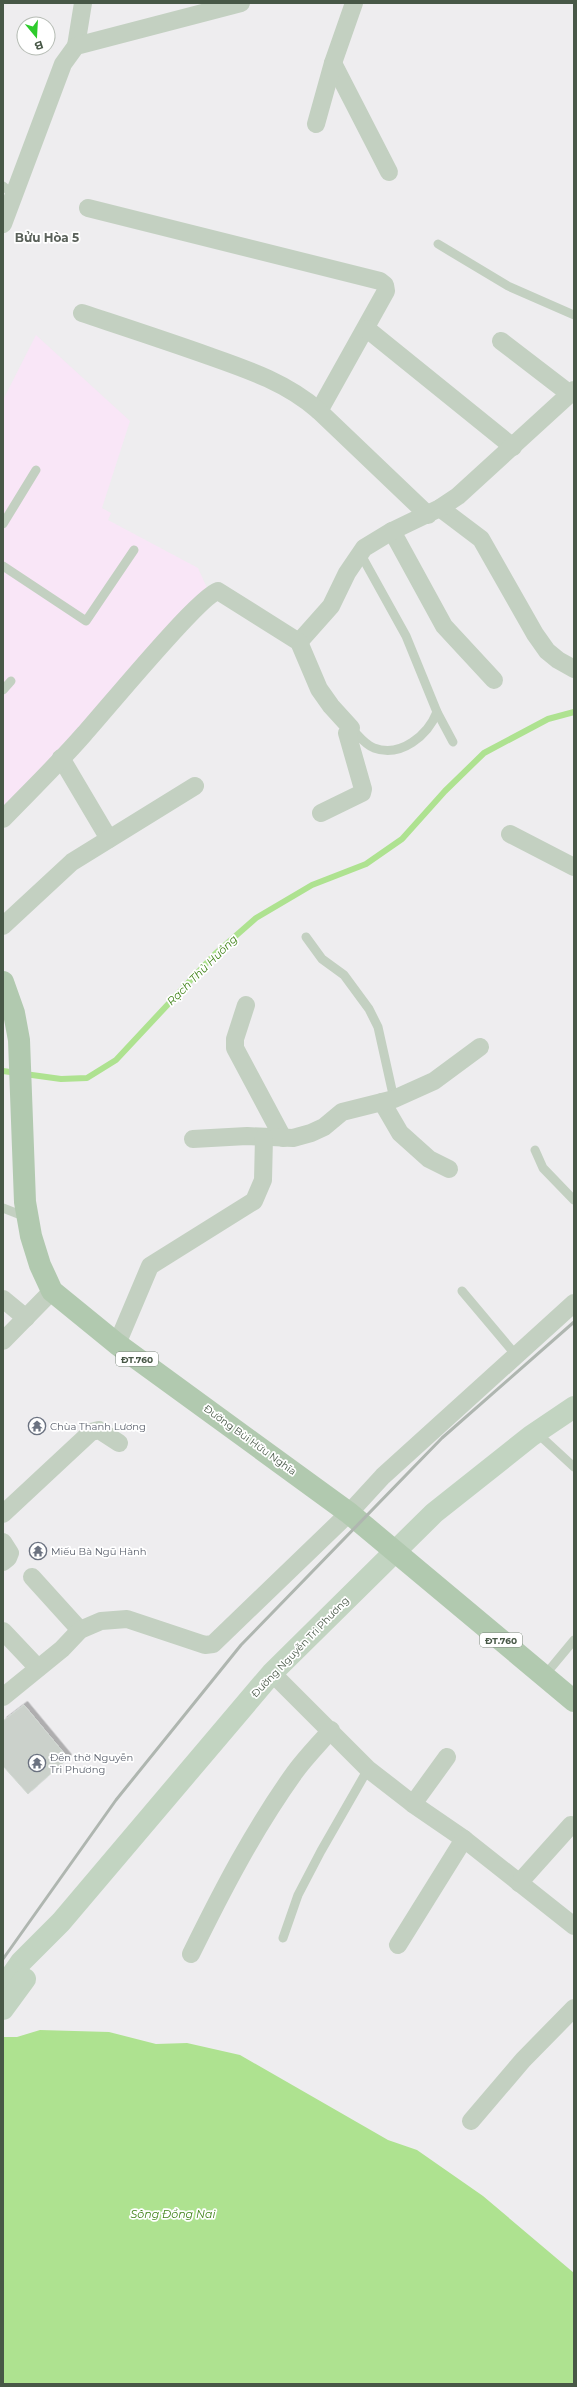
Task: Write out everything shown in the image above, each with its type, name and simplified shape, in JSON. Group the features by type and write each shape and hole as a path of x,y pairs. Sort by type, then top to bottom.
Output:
{"main road":[{"name":"Đường Bùi Hữu Nghĩa","path":"3,982 14,1013 19,1040 27,1217 40,1265 52,1291 117,1344 349,1513 574,1701"},
{"name":"Đường Nguyễn Tri Phương","path":"3,1988 21,1962 61,1922 272,1673 434,1513 536,1432 574,1407"},
{"name":"Đường Nguyễn Tri Phương","path":"3,2009 32,1970 61,1922"}],"street":[{"path":"3,224 8,190 64,64 76,46 83,3"},
{"path":"76,46 241,3"},
{"path":"316,124 333,63 354,3"},
{"path":"333,63 389,172"},
{"path":"88,208 380,281 385,285 386,291 367,328 319,411"},
{"path":"82,313 256,373 301,396 434,511 481,539 498,572 543,645 558,660 574,669"},
{"path":"367,328 513,447"},
{"path":"299,642 331,606 347,572 360,553 372,543 434,511 458,496 572,392 501,341"},
{"path":"392,532 444,626 494,680"},
{"path":"3,819 61,758 176,630 213,593 218,591 299,642 319,689 331,706 351,728 347,733 362,793 321,813"},
{"path":"61,758 109,839"},
{"path":"3,926 72,862 195,786"},
{"path":"510,834 574,867"},
{"path":"246,1005 235,1038 235,1048 283,1138"},
{"path":"194,1139 264,1137 293,1138 311,1133 324,1127 342,1112 388,1100 434,1080 480,1047"},
{"path":"388,1100 400,1133 429,1159 449,1169"},
{"path":"117,1344 150,1266 254,1201 263,1180 264,1137"},
{"path":"3,1342 52,1291"},
{"path":"3,1299 26,1318"},
{"path":"3,1697 62,1649 80,1630 101,1621 127,1619 206,1645 213,1644 349,1513 383,1476 515,1354 574,1302"},
{"path":"3,1514 91,1432 99,1430 120,1443"},
{"path":"3,1542 10,1553 8,1558 3,1562"},
{"path":"32,1578 80,1630"},
{"path":"3,1631 38,1668"},
{"path":"272,1673 331,1730 368,1769 413,1804 464,1839 574,1926"},
{"path":"191,1954 226,1882 267,1813 296,1770 331,1730"},
{"path":"413,1804 447,1758"},
{"path":"519,1883 571,1825"},
{"path":"398,1945 464,1839"},
{"path":"471,2121 523,2060 574,2008"}],"lane":[{"path":"438,244 508,286 574,315"},
{"path":"3,524 36,470"},
{"path":"3,566 86,621 134,550"},
{"path":"360,553 406,636 437,712 453,742"},
{"path":"3,690 11,681"},
{"path":"351,728 373,748 392,751 405,746 426,733 437,712"},
{"path":"306,937 322,959 344,975 369,1009 378,1026 388,1100"},
{"path":"535,1150 544,1168 574,1200"},
{"path":"3,1208 27,1217"},
{"path":"462,1291 515,1354"},
{"path":"536,1432 574,1467"},
{"path":"545,1676 574,1640"},
{"path":"283,1938 298,1896 321,1851 368,1769"}],"shaded area":[{"path":"36,335 130,421 102,508 111,513 108,520 198,568 207,588 3,810 3,400"}],"water":[{"name":"Sông Đồng Nai","path":"40,2030 109,2032 156,2044 187,2043 240,2055 388,2140 417,2150 483,2196 574,2273 574,2384 3,2384 3,2037 17,2037"}],"building":[{"path":"24,1705 68,1758 28,1794 3,1766 3,1721"}],"waterway":[{"name":"Rạch Thủ Huồng","path":"3,1071 61,1079 87,1078 116,1060 215,954 256,918 312,885 366,864 402,839 445,791 484,753 548,719 574,712"}],"railway":[{"path":"3,1959 116,1800 241,1645 442,1438 574,1322"}],"place":[{"name":"Chùa Thanh Lương","path":"37,1426"},
{"name":"Miếu Bà Ngũ Hành","path":"38,1551"},
{"name":"Đền thờ Nguyễn Tri Phương","path":"37,1763"}],"district":[{"name":"Bửu Hòa 5","path":"47,237"}]}
